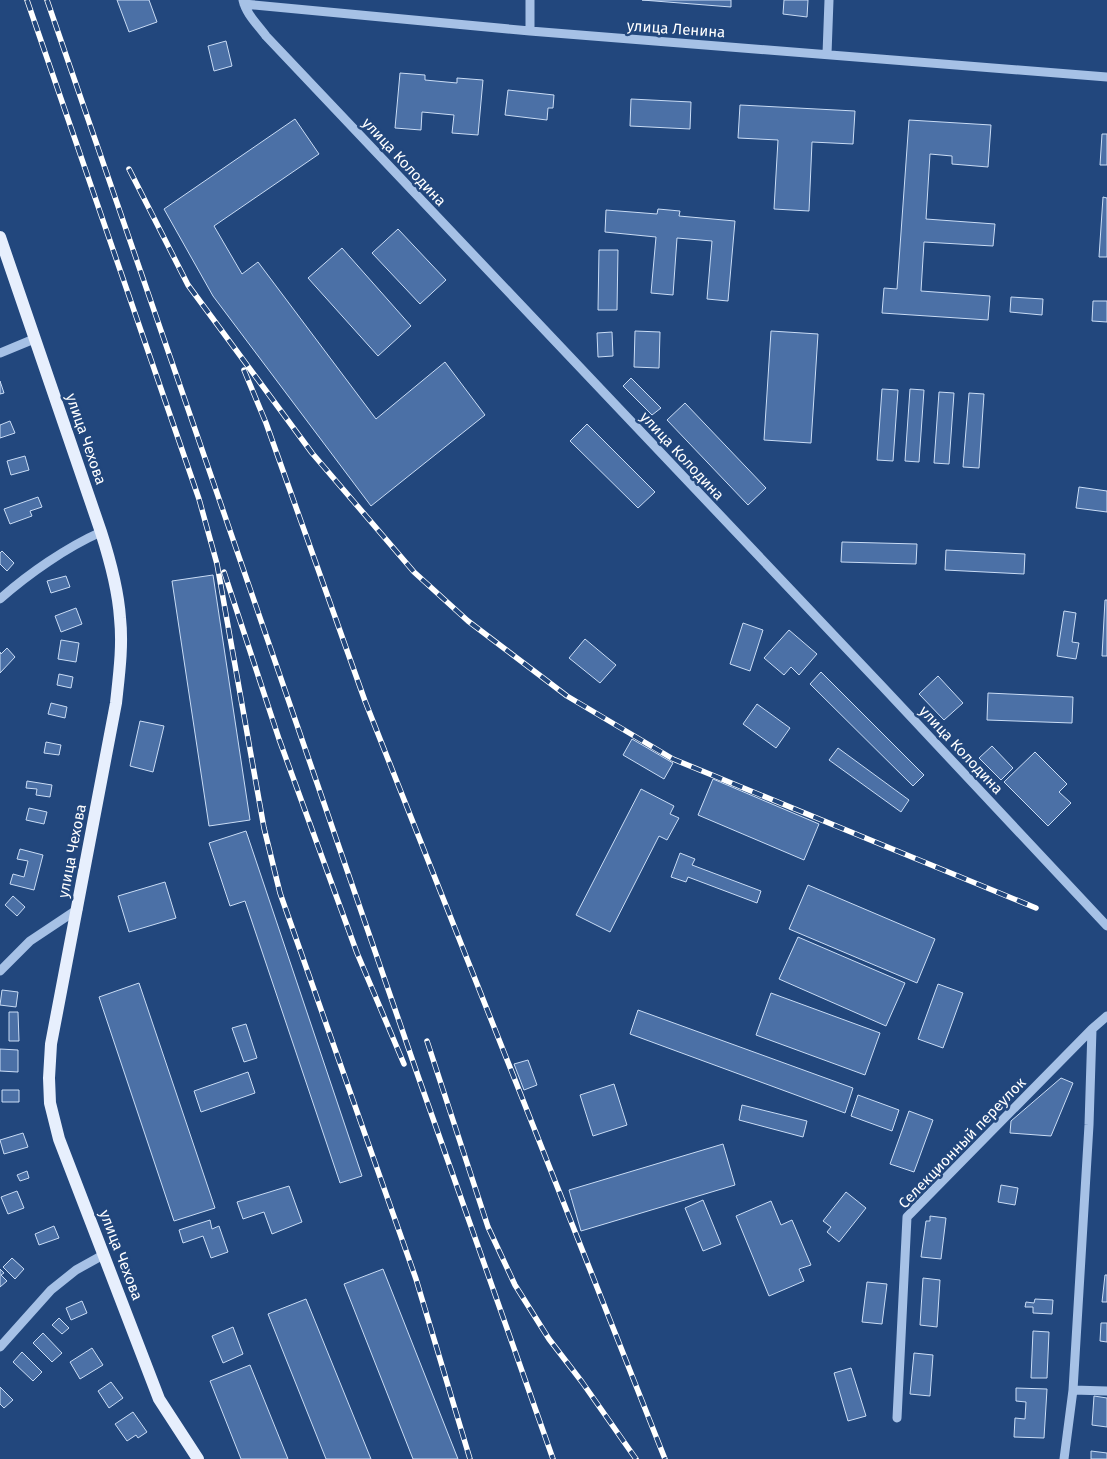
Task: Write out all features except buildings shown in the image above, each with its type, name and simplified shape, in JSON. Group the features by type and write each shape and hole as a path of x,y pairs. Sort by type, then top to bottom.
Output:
{"main road":[{"name":"улица Чехова","path":"0,237 101,532 114,574 120,619 120,661 116,702 52,1044 48,1078 50,1103 59,1139 159,1399 198,1459"}],"street":[{"path":"530,0 530,31"},
{"path":"827,54 829,0"},
{"name":"улица Ленина","path":"244,2 530,31 1107,76"},
{"name":"улица Колодина","path":"244,2 253,19 266,36 1107,926"},
{"path":"0,353 34,339"},
{"path":"0,599 62,552 101,532"},
{"path":"0,971 30,941 78,909"},
{"name":"Селекционный переулок","path":"897,1418 907,1217 1107,1016"},
{"path":"1064,1459 1073,1390 1089,1125 1092,1029"},
{"path":"0,1347 51,1290 76,1270 103,1255"},
{"path":"1073,1390 1107,1391"}],"railway":[{"path":"27,0 199,499 217,564 264,828 280,893 416,1279 470,1459"},
{"path":"47,0 418,1076 553,1459"},
{"path":"129,169 188,285 312,453 414,572 468,621 567,696 673,759 1036,908"},
{"path":"244,370 266,423 365,701 665,1459"},
{"path":"224,572 279,739 357,953 404,1064"},
{"path":"427,1041 488,1227 515,1285 549,1339 636,1459"}]}
